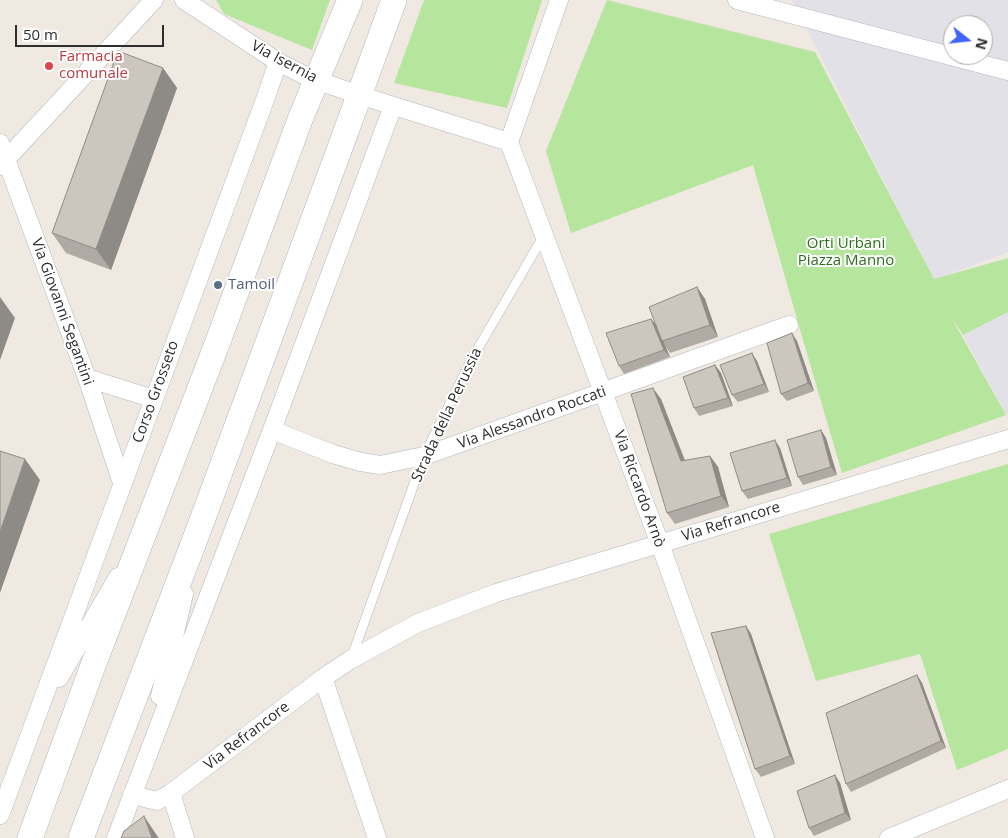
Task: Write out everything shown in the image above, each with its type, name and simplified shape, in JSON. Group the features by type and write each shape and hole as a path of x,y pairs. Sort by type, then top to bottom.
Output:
{"main road":[{"name":"Corso Grosseto","path":"30,838 94,663 214,353 301,117 350,0"},
{"path":"81,838 200,526 394,0"}],"street":[{"path":"3,162 154,0"},
{"name":"Via Isernia","path":"184,0 278,62 316,80 509,142"},
{"path":"509,142 559,0"},
{"path":"737,0 1008,71"},
{"name":"Corso Grosseto","path":"0,815 263,107 278,62"},
{"path":"116,838 272,430 393,106"},
{"name":"Via Riccardo Arnò","path":"509,142 660,544 765,838"},
{"name":"Via Giovanni Segantini","path":"0,143 3,162 87,378 122,483"},
{"name":"Via Alessandro Roccati","path":"272,430 334,454 361,462 380,465 424,456 789,325"},
{"path":"87,378 154,399"},
{"name":"Via Refrancore","path":"132,795 157,801 171,794 323,678 350,660 418,624 496,593 1008,439"},
{"path":"145,762 200,526"},
{"name":"Corso Grosseto","path":"34,722 144,534"},
{"path":"323,678 377,838"},
{"path":"889,838 918,832 1008,789"},
{"path":"171,794 185,838"}],"lane":[{"name":"Strada della Perussia","path":"350,660 424,456 473,357 544,235"}],"shaded area":[{"path":"792,0 1008,0 1008,252 934,280"},
{"path":"1008,312 1008,414 1006,415 963,335"}],"green space":[{"path":"216,0 330,0 312,50 224,14"},
{"path":"424,0 542,0 507,108 394,83"},
{"name":"Orti Urbani Piazza Manno","path":"607,0 815,52 934,279 1008,258 1008,312 963,335 951,317 1006,415 842,473 753,165 571,233 546,151"},
{"path":"1008,464 1008,749 957,770 920,654 816,681 769,534"}],"building":[{"path":"118,51 163,68 96,249 52,233"},
{"path":"697,287 710,325 662,341 649,307"},
{"path":"651,319 664,350 619,366 606,333"},
{"path":"792,333 808,383 781,394 767,343"},
{"path":"752,353 764,384 732,395 720,365"},
{"path":"715,365 728,398 694,408 683,377"},
{"path":"653,388 681,461 710,456 721,496 667,513 631,394"},
{"path":"821,430 831,467 798,477 787,440"},
{"path":"775,440 787,478 742,491 730,453"},
{"path":"0,451 25,459 0,532"},
{"path":"746,626 790,756 755,769 711,633"},
{"path":"917,675 941,741 846,784 826,713"},
{"path":"835,775 845,813 809,828 797,791"},
{"path":"144,816 152,838 121,838 124,831"}],"place":[{"name":"Farmacia comunale","path":"49,66"},
{"name":"Tamoil","path":"218,285"}]}
